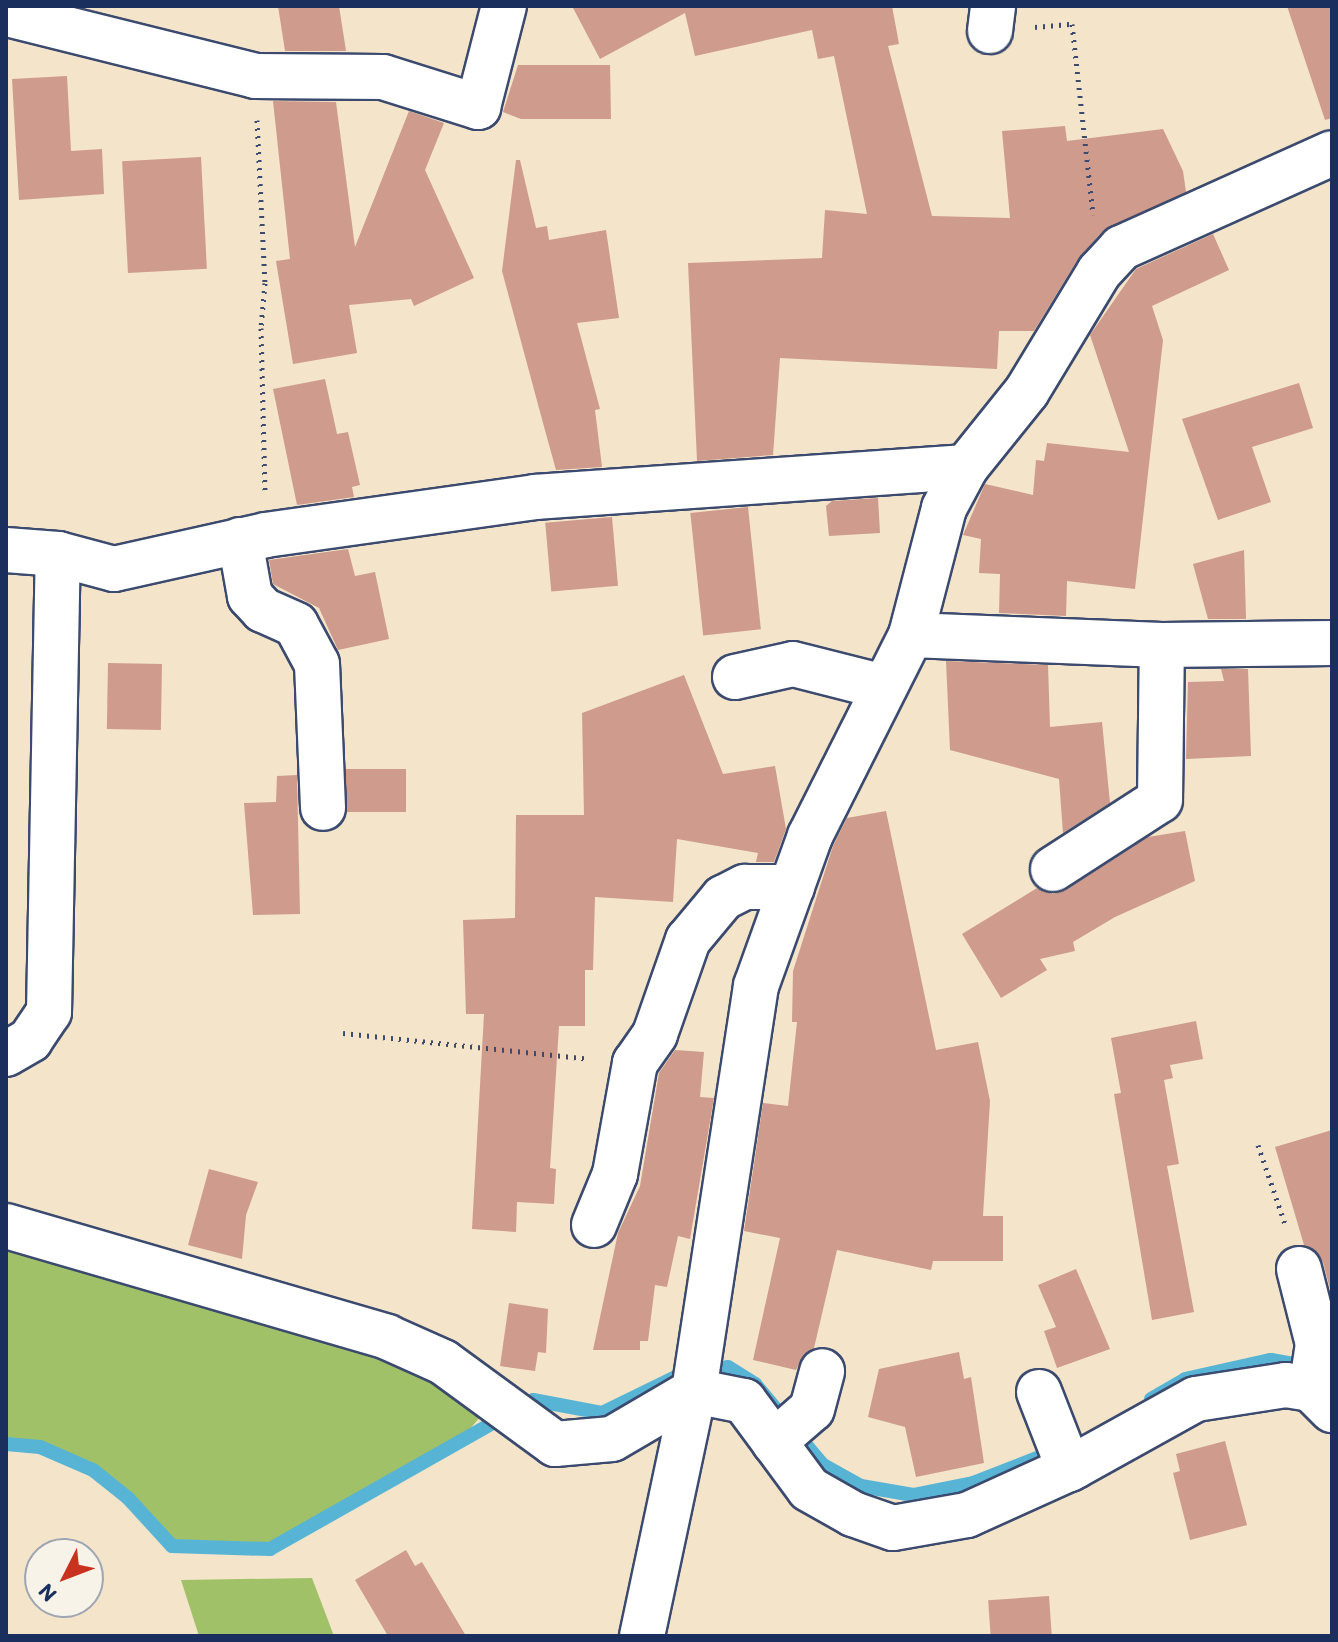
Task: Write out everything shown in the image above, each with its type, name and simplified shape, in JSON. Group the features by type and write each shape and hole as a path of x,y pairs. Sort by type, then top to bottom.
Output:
{"lane":[{"path":"11,14 255,76 383,77 478,107 504,6"},
{"path":"642,1636 696,1377 756,986 810,836 911,635 944,508 966,467 1027,391 1099,272 1121,248 1157,229 1332,153"},
{"path":"6,550 58,554 114,569 253,537 543,496 966,467"},
{"path":"253,537 250,596 263,610 296,625 317,664 323,808"},
{"path":"6,1054 30,1040 49,1012 58,554"},
{"path":"911,635 1162,645 1332,643"},
{"path":"1053,869 1160,800 1162,645"},
{"path":"735,677 793,664 884,687"},
{"path":"594,1225 615,1174 635,1063 655,1034 688,940 723,898 745,887 792,887"},
{"path":"6,1226 387,1337 443,1362 555,1444 612,1439 696,1377"},
{"path":"696,1377 744,1401 789,1429 809,1489 853,1514 893,1528 967,1515 1057,1438 1196,1399 1318,1383 1299,1269"},
{"path":"789,1429 822,1371"}],"path":[{"path":"991,18 1072,24 1099,272"},
{"path":"253,537 265,283 255,76"},
{"path":"343,1033 635,1063"},
{"path":"1258,1145 1299,1269"}],"green space":[{"path":"6,1226 136,1266 495,1400 461,1439 270,1549 172,1546 128,1498 93,1470 40,1447 6,1444"},
{"path":"312,1578 334,1636 199,1636 181,1580"}],"building":[{"path":"278,6 339,6 346,51 285,51"},
{"path":"572,6 892,6 899,44 888,46 932,216 1010,218 1002,131 1065,126 1067,141 1163,129 1183,171 1186,192 1103,231 1078,259 1034,331 999,331 997,369 780,358 773,455 697,461 688,263 822,258 825,210 867,214 834,56 818,59 812,30 695,56 685,13 600,59"},
{"path":"1287,6 1332,6 1332,118 1325,120"},
{"path":"518,65 610,65 611,119 521,119 503,112"},
{"path":"67,76 71,151 102,149 104,194 19,200 12,79"},
{"path":"273,101 336,102 355,247 409,111 444,123 425,170 474,278 414,306 411,299 349,305 357,353 293,364 276,261 290,259"},
{"path":"201,157 207,269 128,273 122,161"},
{"path":"516,160 520,160 536,228 547,226 549,240 606,230 619,318 577,323 600,409 595,410 602,467 556,470 502,271"},
{"path":"1213,234 1229,270 1152,306 1163,340 1135,589 1067,581 1066,616 999,613 1000,574 979,573 981,539 963,535 985,484 1033,495 1036,460 1044,461 1047,443 1129,452 1090,335 1136,269"},
{"path":"325,379 337,434 348,432 360,485 352,487 354,497 297,505 273,389"},
{"path":"1299,383 1313,428 1252,447 1271,502 1218,520 1182,419"},
{"path":"878,498 880,533 829,536 826,506 832,501"},
{"path":"748,507 761,629 703,635 690,513"},
{"path":"612,517 618,586 551,592 545,523"},
{"path":"348,549 355,576 375,572 389,639 338,650 319,608 273,584 269,560"},
{"path":"1244,550 1246,619 1208,619 1193,564"},
{"path":"946,661 1048,665 1050,727 1102,722 1110,803 1063,833 1059,779 950,750"},
{"path":"108,663 162,664 161,730 107,729"},
{"path":"1221,669 1248,669 1251,756 1186,759 1188,682 1224,681"},
{"path":"684,675 723,774 775,766 786,829 774,862 756,862 758,853 677,839 673,902 595,897 593,970 585,970 585,1026 559,1026 550,1168 556,1169 554,1204 517,1202 516,1232 472,1229 484,1014 466,1014 463,920 515,918 516,815 584,815 582,713"},
{"path":"346,769 406,769 406,812 346,812"},
{"path":"297,775 300,914 253,915 244,803 276,802 277,776"},
{"path":"886,811 936,1050 978,1042 990,1101 983,1216 1003,1216 1003,1261 933,1261 931,1270 837,1250 814,1348 804,1354 796,1370 753,1360 780,1238 744,1231 763,1103 788,1106 797,1022 792,1022 793,971 833,846 847,818"},
{"path":"1185,831 1195,881 1115,917 1073,942 1075,951 1040,959 1047,970 1001,998 962,934 1037,888 1053,894 1066,890 1148,837"},
{"path":"1196,1021 1203,1059 1170,1065 1173,1078 1164,1080 1179,1164 1167,1166 1194,1312 1152,1320 1114,1094 1121,1093 1111,1038"},
{"path":"675,1050 704,1052 700,1097 714,1098 690,1239 678,1236 667,1287 655,1285 648,1341 640,1341 640,1350 593,1350 618,1233 640,1186 659,1073"},
{"path":"1332,1130 1332,1297 1323,1262 1304,1245 1275,1147"},
{"path":"209,1169 258,1182 246,1215 242,1259 188,1245"},
{"path":"1076,1269 1110,1349 1057,1368 1044,1331 1056,1327 1038,1285"},
{"path":"509,1303 548,1309 546,1353 538,1352 535,1371 500,1366"},
{"path":"959,1352 964,1379 971,1377 984,1463 916,1477 905,1427 868,1417 879,1369"},
{"path":"1225,1441 1247,1525 1190,1540 1173,1473 1180,1471 1176,1454"},
{"path":"406,1550 415,1566 422,1562 466,1636 388,1636 355,1580"},
{"path":"1049,1596 1052,1636 991,1636 988,1600"}],"waterway":[{"path":"1151,1399 1185,1379 1271,1360 1310,1367"},
{"path":"700,1372 728,1367 755,1384 823,1465 861,1486 913,1495 973,1483 1055,1451"},
{"path":"6,1444 40,1447 93,1470 128,1498 172,1546 270,1549 533,1400 602,1413 680,1375"}]}
